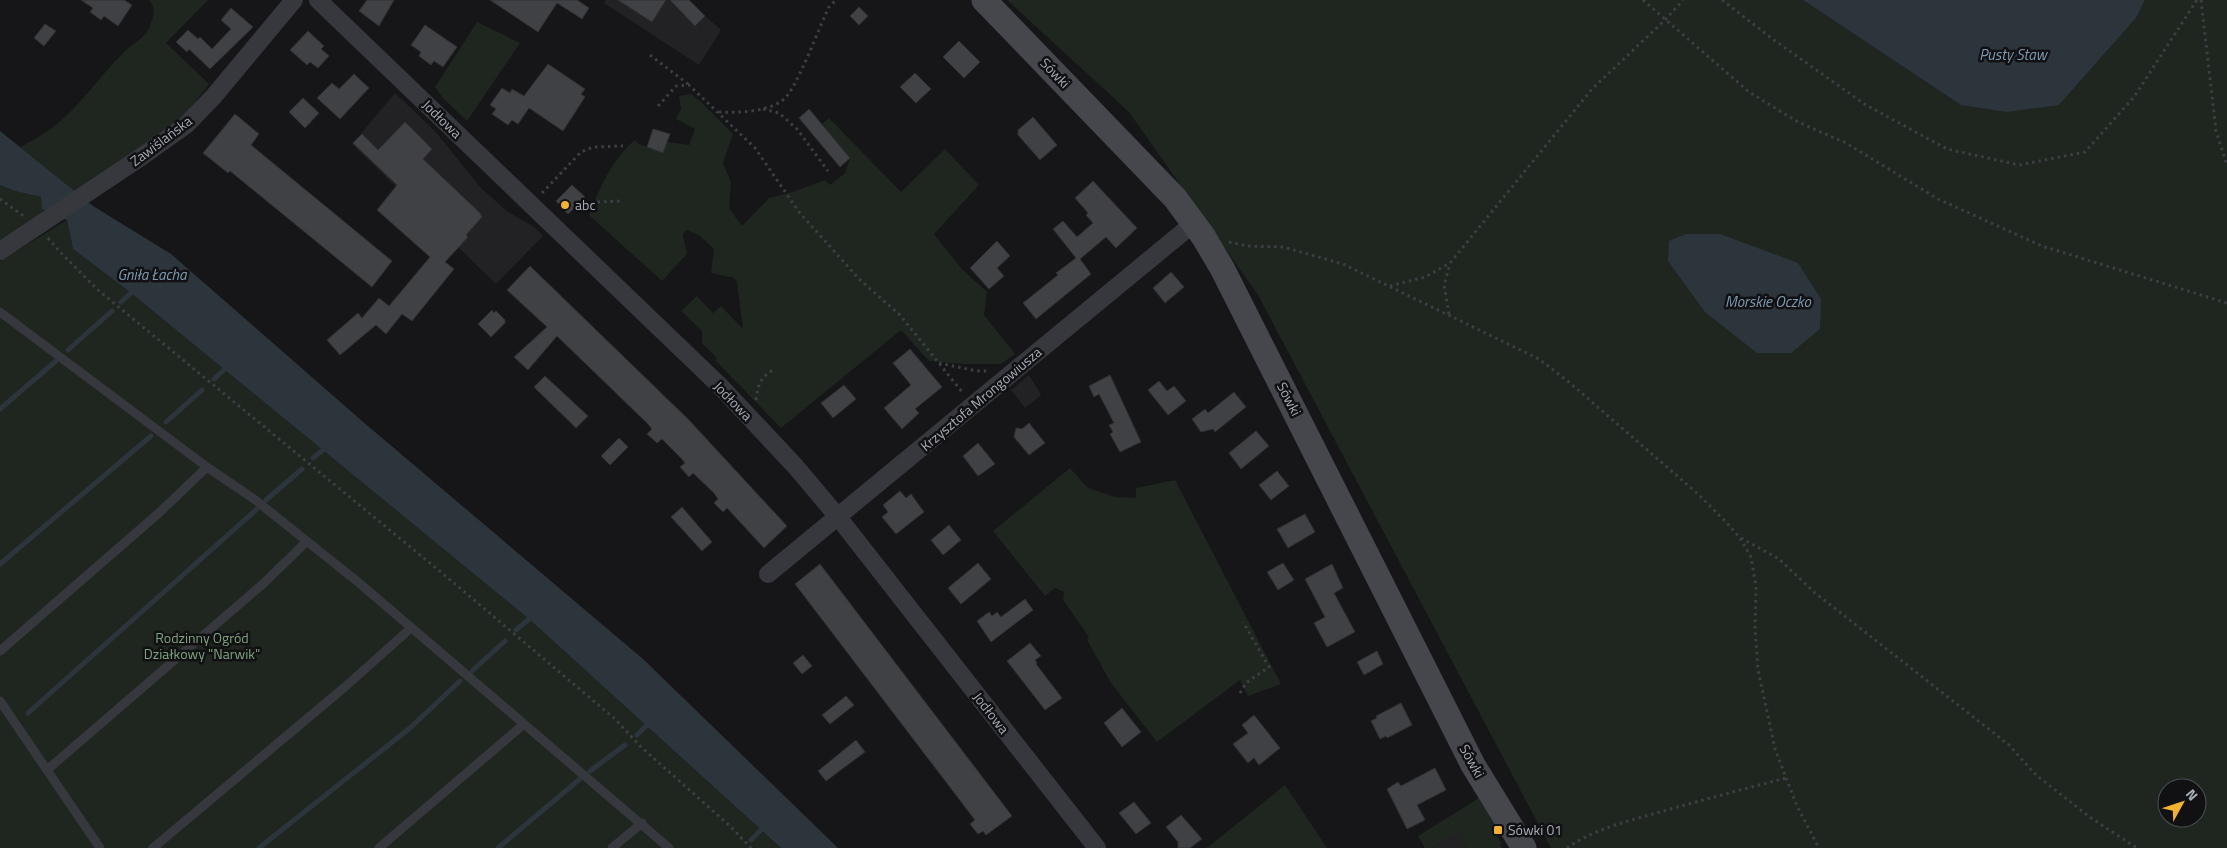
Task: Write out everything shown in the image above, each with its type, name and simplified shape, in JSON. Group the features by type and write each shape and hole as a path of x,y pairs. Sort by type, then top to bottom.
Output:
{"street":[{"name":"Zawiślańska","path":"0,251 94,189 186,124 214,96 294,0"},
{"name":"Jodłowa","path":"318,0 714,380 796,467 838,517 1097,848"},
{"name":"Sówki","path":"984,0 1175,198 1199,230 1222,268 1473,765 1524,848"},
{"name":"Krzysztofa Mrongowiusza","path":"768,574 1016,370 1199,230"}],"lane":[{"path":"0,312 254,500 411,628 642,823 669,848"},
{"path":"0,651 160,512 207,467"},
{"path":"47,770 264,583 306,542"},
{"path":"153,848 411,628"},
{"path":"0,702 100,848"},
{"path":"379,848 524,724"},
{"path":"612,848 642,823"}],"path":[{"path":"718,112 742,113 772,106 782,101 790,93 829,7 836,0"},
{"path":"1643,0 1749,92 1798,122 1846,143 1938,199 2042,246 2227,303"},
{"path":"1390,286 1426,277 1450,263 1592,89 1666,19 1683,0"},
{"path":"1722,0 1774,40 1866,105 1947,150 2019,164 2085,152 2134,97 2197,0"},
{"path":"2201,0 2216,131 2227,165"},
{"path":"650,55 689,85 755,148 799,212 860,280 900,315 973,406"},
{"path":"658,106 676,86 689,85"},
{"path":"760,108 779,113 797,129 828,171"},
{"path":"538,197 581,152 593,147 623,146"},
{"path":"0,199 43,223 59,251 98,290 448,578 615,719 641,747 723,820 750,848"},
{"path":"586,208 598,202 622,201"},
{"path":"1199,230 1247,246 1283,247 1343,264 1539,359 1698,494 1740,538 1751,557 1756,586 1755,628 1758,670 1775,749 1797,806 1819,848"},
{"path":"1450,263 1444,285 1450,315"},
{"path":"938,362 977,371 1016,370"},
{"path":"753,406 758,384 762,378 773,370"},
{"path":"1740,538 1778,559 1814,592 2009,745 2036,775 2091,818 2137,848"},
{"path":"1240,693 1246,683 1269,667 1243,622"},
{"path":"1567,848 1580,839 1614,826 1722,794 1786,778"}],"shaded area":[{"path":"605,0 687,0 721,30 699,65 604,3"},
{"path":"395,93 435,131 480,187 508,212 534,227 543,236 496,284 352,144"},
{"path":"1029,375 1041,395 1025,408 1011,390"},
{"path":"1457,832 1466,848 1432,848"}],"green space":[{"path":"149,0 208,0 166,43 209,84 187,113 122,161 75,192 20,147 45,133 63,119 115,61 144,36 154,14 153,6"},
{"path":"1007,0 1803,0 1961,105 2059,105 2136,18 2145,0 2227,0 2227,848 1551,848 1258,295 1129,112"},
{"path":"477,22 520,43 467,121 443,98 435,87"},
{"path":"691,94 733,134 723,163 731,182 729,208 742,226 769,198 793,192 825,180 830,185 845,173 850,158 822,124 829,118 901,192 945,149 979,185 934,234 961,268 987,292 984,315 1015,354 1001,364 963,364 929,361 901,330 781,428 715,360 717,358 702,343 702,331 681,311 697,296 713,313 721,306 743,329 737,282 734,278 711,273 714,249 699,235 686,230 683,235 687,254 662,281 589,215 613,165 635,140 639,144 663,153 667,142 689,145 695,129 676,119 681,109 679,96"},
{"path":"0,185 15,191 41,197 44,213 0,243"},
{"name":"Rodzinny Ogród Działkowy \"Narwik\"","path":"67,220 73,249 131,293 529,619 781,848 0,848 0,261"},
{"path":"1070,468 1088,488 1115,497 1136,498 1136,488 1175,480 1281,684 1248,696 1240,680 1157,742 1111,683 1087,640 1089,637 1063,600 1064,592 1055,588 1045,596 993,531"},
{"path":"1285,785 1327,848 1207,848"},
{"path":"1479,798 1498,828 1494,831 1502,844 1500,845 1502,848 1466,848 1457,833 1432,848 1425,848 1418,836"}],"water":[{"name":"Pusty Staw","path":"1803,0 2145,0 2136,18 2059,105 2007,112 1961,105"},
{"name":"Gniła Łacha","path":"0,131 93,206 171,254 362,421 643,659 838,848 781,848 529,619 131,293 73,249 67,220 42,209 41,197 15,191 0,185"},
{"name":"Morskie Oczko","path":"1686,234 1720,234 1798,263 1821,299 1820,329 1791,353 1757,353 1705,312 1668,261 1669,241"}],"building":[{"path":"81,0 124,0 132,5 118,26 104,16 101,20 90,12 93,8"},
{"path":"367,0 394,0 379,26 359,11"},
{"path":"490,0 577,0 589,8 582,19 557,3 538,32"},
{"path":"618,0 666,0 652,22"},
{"path":"670,0 689,0 705,16 695,26"},
{"path":"859,7 868,16 859,25 850,16"},
{"path":"231,8 253,27 210,69 189,49 187,52 176,42 188,30 198,39 200,37 212,49 231,29 221,20"},
{"path":"45,24 56,31 44,46 34,38"},
{"path":"425,25 457,47 443,67 434,61 431,65 419,56 421,52 411,45"},
{"path":"308,31 324,46 321,49 329,56 318,68 310,62 307,65 290,50"},
{"path":"959,41 980,62 964,78 943,57"},
{"path":"548,64 585,89 581,94 585,97 563,131 529,108 518,124 512,120 508,125 492,114 496,109 490,105 502,88 510,93 512,89 524,96"},
{"path":"915,73 931,89 916,103 900,87"},
{"path":"354,74 369,88 340,119 317,98 332,83 339,89"},
{"path":"303,98 319,113 305,128 289,112"},
{"path":"809,109 850,158 840,167 799,118"},
{"path":"235,114 259,134 251,145 392,261 372,287 230,171 228,173 203,153"},
{"path":"1033,117 1057,145 1040,160 1018,135 1018,130"},
{"path":"405,122 432,149 423,159 482,217 466,235 468,237 445,262 454,269 412,321 402,314 386,334 376,325 340,355 327,340 358,313 362,318 379,298 389,306 430,257 377,210 397,185 353,143 362,134 378,150"},
{"path":"653,129 670,134 663,153 647,147"},
{"path":"1093,181 1137,228 1116,248 1106,237 1080,259 1091,274 1036,319 1023,303 1058,275 1056,273 1076,258 1053,229 1063,221 1077,237 1093,223 1086,215 1088,213 1075,198"},
{"path":"572,185 585,197 568,214 556,201"},
{"path":"997,241 1010,256 997,268 1004,276 989,289 970,268"},
{"path":"530,266 688,419 787,526 764,548 727,508 723,512 714,503 718,499 714,493 693,473 689,477 680,467 685,463 681,458 662,439 657,443 647,434 652,429 648,424 557,336 528,370 514,357 547,327 507,290"},
{"path":"1171,272 1184,287 1165,303 1153,288"},
{"path":"492,310 494,313 496,311 505,320 505,323 491,337 478,324"},
{"path":"910,349 942,387 915,409 919,413 902,429 884,408 911,385 893,363"},
{"path":"1110,375 1141,442 1120,452 1110,434 1113,432 1109,425 1114,423 1099,394 1094,397 1089,386"},
{"path":"545,376 588,416 576,428 534,387"},
{"path":"1159,381 1167,391 1174,386 1186,401 1168,415 1148,390"},
{"path":"844,385 856,399 833,418 821,403"},
{"path":"1234,392 1246,407 1215,432 1213,429 1201,432 1192,419 1205,409 1208,413"},
{"path":"1029,423 1045,443 1029,455 1014,437 1016,428 1022,429"},
{"path":"1256,431 1269,446 1241,469 1229,453"},
{"path":"619,438 628,447 610,465 601,456"},
{"path":"978,443 995,464 978,476 963,456"},
{"path":"1277,471 1289,486 1271,500 1259,485"},
{"path":"900,491 906,498 911,494 924,512 896,534 882,517 888,512 883,505"},
{"path":"682,507 712,542 702,551 671,517"},
{"path":"1305,514 1315,532 1288,548 1277,529"},
{"path":"949,525 961,540 943,555 931,540"},
{"path":"978,563 991,579 961,604 948,588"},
{"path":"1283,563 1294,580 1278,590 1267,572"},
{"path":"820,564 1012,816 986,835 983,831 978,834 970,824 975,820 795,584"},
{"path":"1332,564 1343,588 1334,593 1355,632 1327,647 1314,623 1325,617 1305,579"},
{"path":"1025,599 1033,610 991,642 977,621 989,612 992,616 997,612 1001,617"},
{"path":"1030,643 1041,656 1035,660 1036,664 1062,698 1045,710 1007,661"},
{"path":"1377,651 1383,664 1364,675 1357,662"},
{"path":"803,655 812,666 802,674 793,663"},
{"path":"846,696 854,705 830,724 822,715"},
{"path":"1401,703 1412,725 1387,738 1386,736 1380,739 1371,721 1377,718 1376,716"},
{"path":"1122,708 1141,732 1122,747 1104,723"},
{"path":"1254,715 1280,748 1259,765 1254,758 1248,763 1233,744 1248,733 1242,725"},
{"path":"856,740 865,752 826,781 818,771"},
{"path":"1435,768 1446,790 1417,805 1425,820 1407,829 1387,789 1398,782 1401,786"},
{"path":"1134,802 1151,823 1136,834 1119,813"},
{"path":"1181,815 1202,839 1190,848 1178,848 1178,842 1166,827"}],"waterway":[{"path":"121,302 131,293"},
{"path":"68,350 112,311"},
{"path":"0,409 56,361"},
{"path":"214,379 225,369"},
{"path":"166,422 202,390"},
{"path":"0,564 151,436"},
{"path":"313,458 323,450"},
{"path":"266,500 302,469"},
{"path":"28,713 257,509"},
{"path":"516,630 529,619"},
{"path":"472,671 505,641"},
{"path":"259,848 410,728 460,681"},
{"path":"637,735 647,725"},
{"path":"590,771 625,745"},
{"path":"498,848 581,778"},
{"path":"751,840 761,830"}],"place":[{"name":"abc","path":"565,205"},
{"name":"Sówki 01","path":"1498,830"}]}
